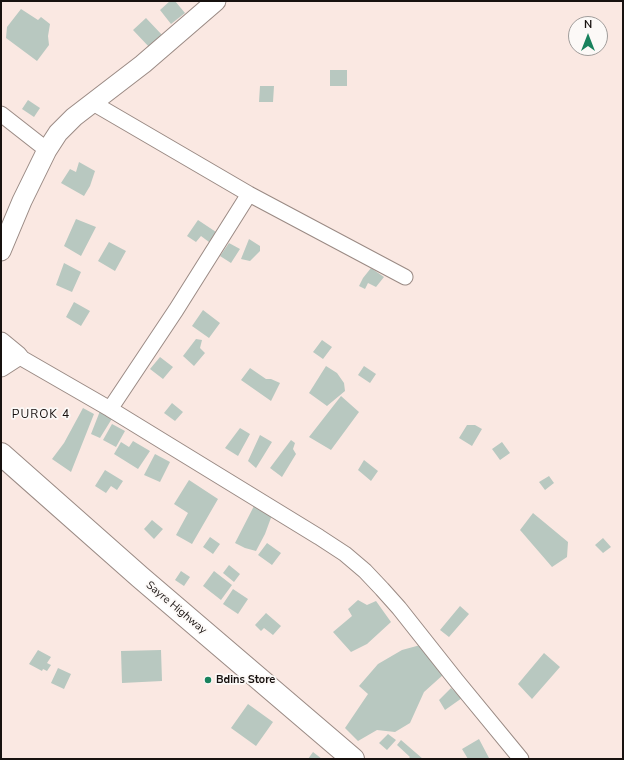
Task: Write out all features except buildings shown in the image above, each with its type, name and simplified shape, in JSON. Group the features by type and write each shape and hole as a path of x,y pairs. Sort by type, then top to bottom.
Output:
{"highway":[{"name":"Sayre Highway","path":"1,454 140,577 353,759"}],"street":[{"path":"1,251 22,201 47,150 58,133 74,117 143,64 216,1"},
{"path":"93,103 249,194 405,277"},
{"path":"1,114 47,150"},
{"path":"110,409 176,310 249,194"},
{"path":"1,342 18,356 110,409 345,554 365,571 399,608 521,759"},
{"path":"1,367 18,356"}],"place":[{"name":"Bdins Store","path":"208,680"}],"district":[{"name":"PUROK 4","path":"41,415"}]}
